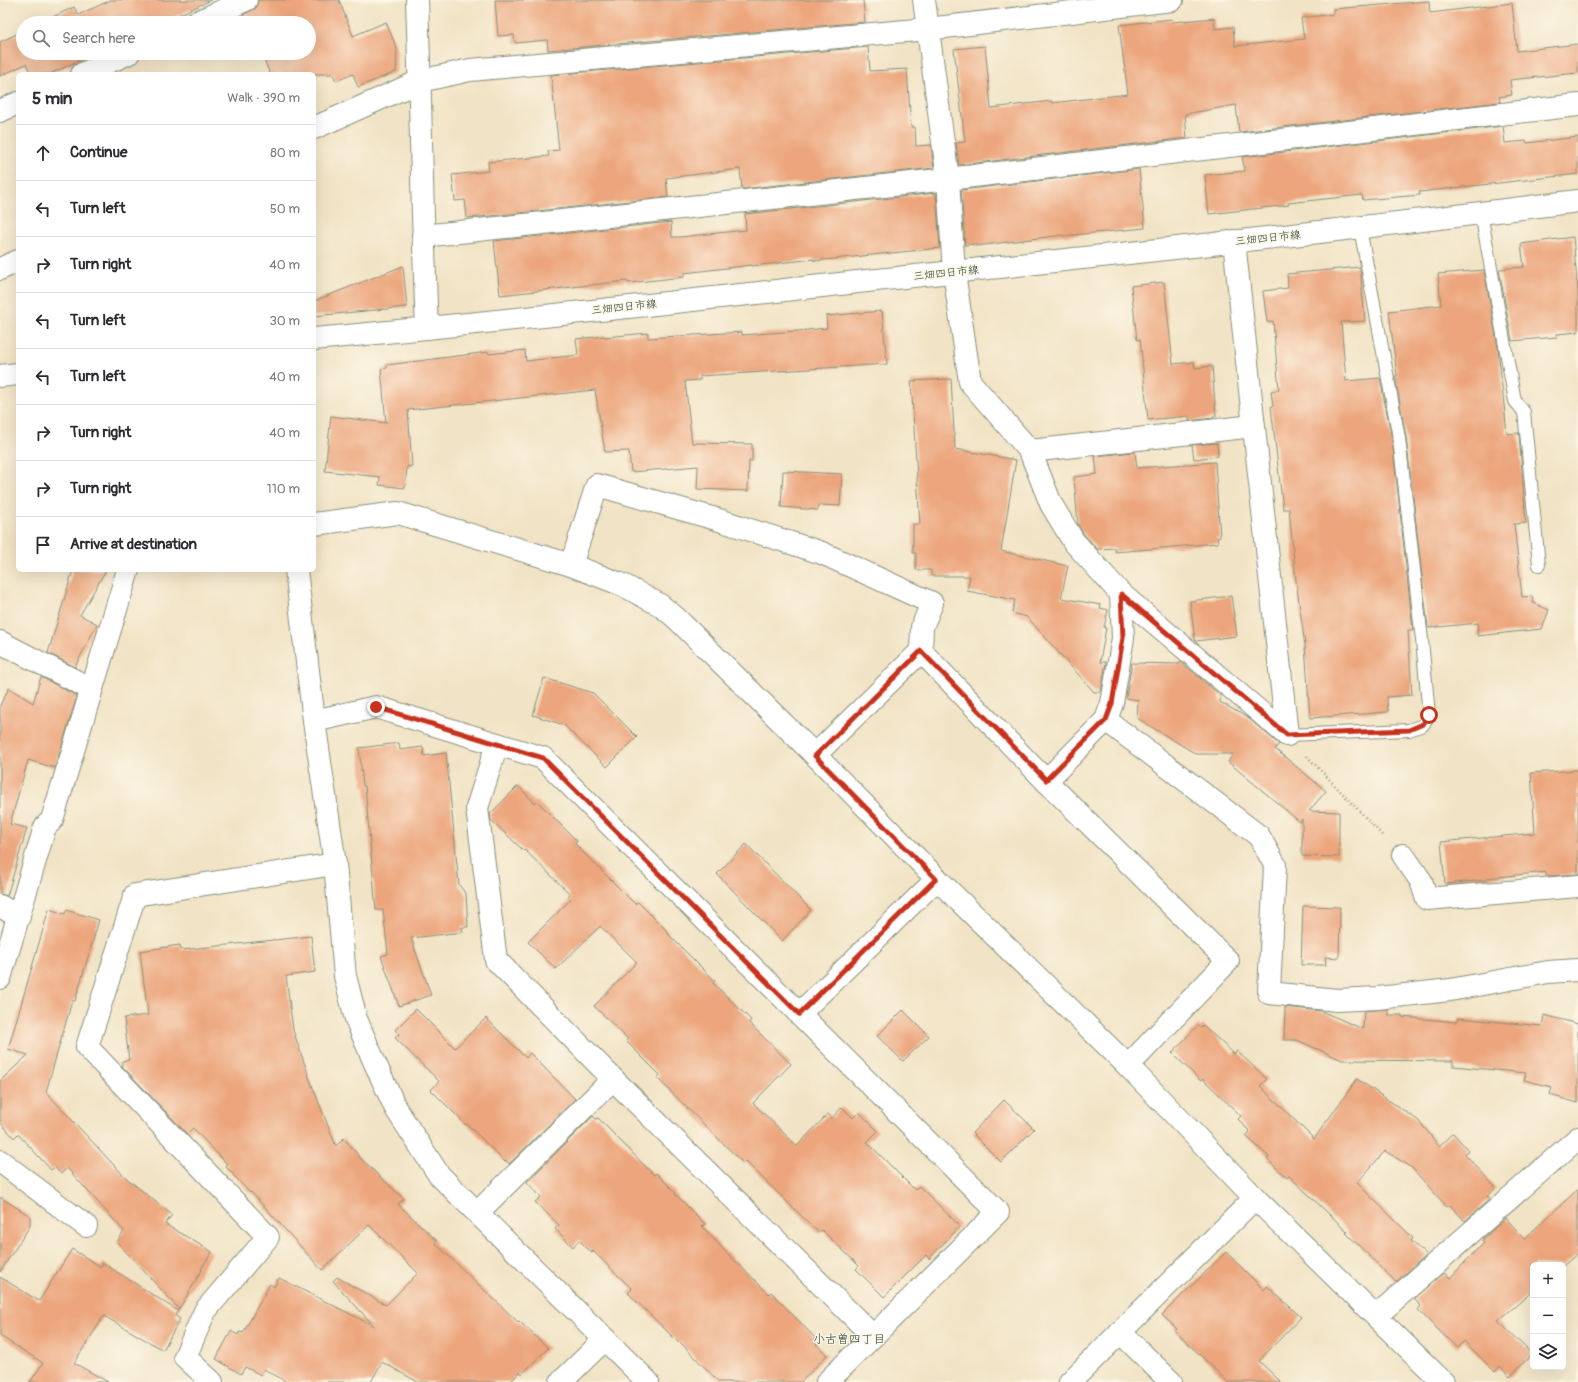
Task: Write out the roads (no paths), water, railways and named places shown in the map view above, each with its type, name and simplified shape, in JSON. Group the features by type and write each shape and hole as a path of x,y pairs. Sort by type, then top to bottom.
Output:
{"street":[{"path":"211,16 246,0"},
{"path":"417,0 427,328"},
{"path":"924,0 948,179 954,272 970,382 1030,451 1051,504 1074,542 1121,594 1287,735"},
{"path":"316,127 420,81 470,70 928,29 1172,0"},
{"path":"86,72 113,60"},
{"path":"0,111 16,104"},
{"path":"423,236 948,179 1578,105"},
{"name":"三畑四日市線","path":"316,339 1234,242 1578,201"},
{"path":"1234,242 1287,735"},
{"path":"0,269 16,262"},
{"path":"0,376 16,374"},
{"path":"1030,451 1254,426"},
{"path":"571,565 597,485 716,519 822,553 932,603 922,627 921,651 815,756"},
{"path":"316,524 398,513 571,565 623,585 660,605 675,617 936,879 1128,1066 1255,1198 1443,1382"},
{"path":"0,978 45,827 52,820 127,572"},
{"path":"296,572 314,721 335,864 345,976 356,1019 396,1109 440,1175 648,1382"},
{"path":"1046,780 1106,720 1112,704 1123,638 1121,594"},
{"path":"0,642 92,689"},
{"path":"921,651 1046,780 1228,961 1128,1066"},
{"path":"314,721 376,707 543,758 998,1212 827,1382"},
{"path":"1106,720 1260,836 1275,865 1269,993 1337,1000 1378,998 1450,990 1548,972 1578,970"},
{"path":"497,744 477,808 496,960 613,1079 873,1336"},
{"path":"1403,855 1422,881 1427,899 1578,886"},
{"path":"210,1382 186,1357 204,1311 268,1237 87,1047 135,895 335,864"},
{"path":"799,1014 936,879"},
{"path":"0,906 19,917"},
{"path":"478,1212 613,1079"},
{"path":"1376,1316 1578,1138"},
{"path":"0,1161 86,1226"},
{"path":"1070,1382 1255,1198"},
{"path":"1120,1332 1171,1382"},
{"path":"561,1382 605,1339"}],"lane":[{"path":"1481,213 1515,401 1524,412 1539,566"},
{"path":"1287,735 1409,730 1423,724 1429,715 1399,438 1360,228"}],"district":[{"name":"小古曽四丁目","path":"849,1339"}]}
